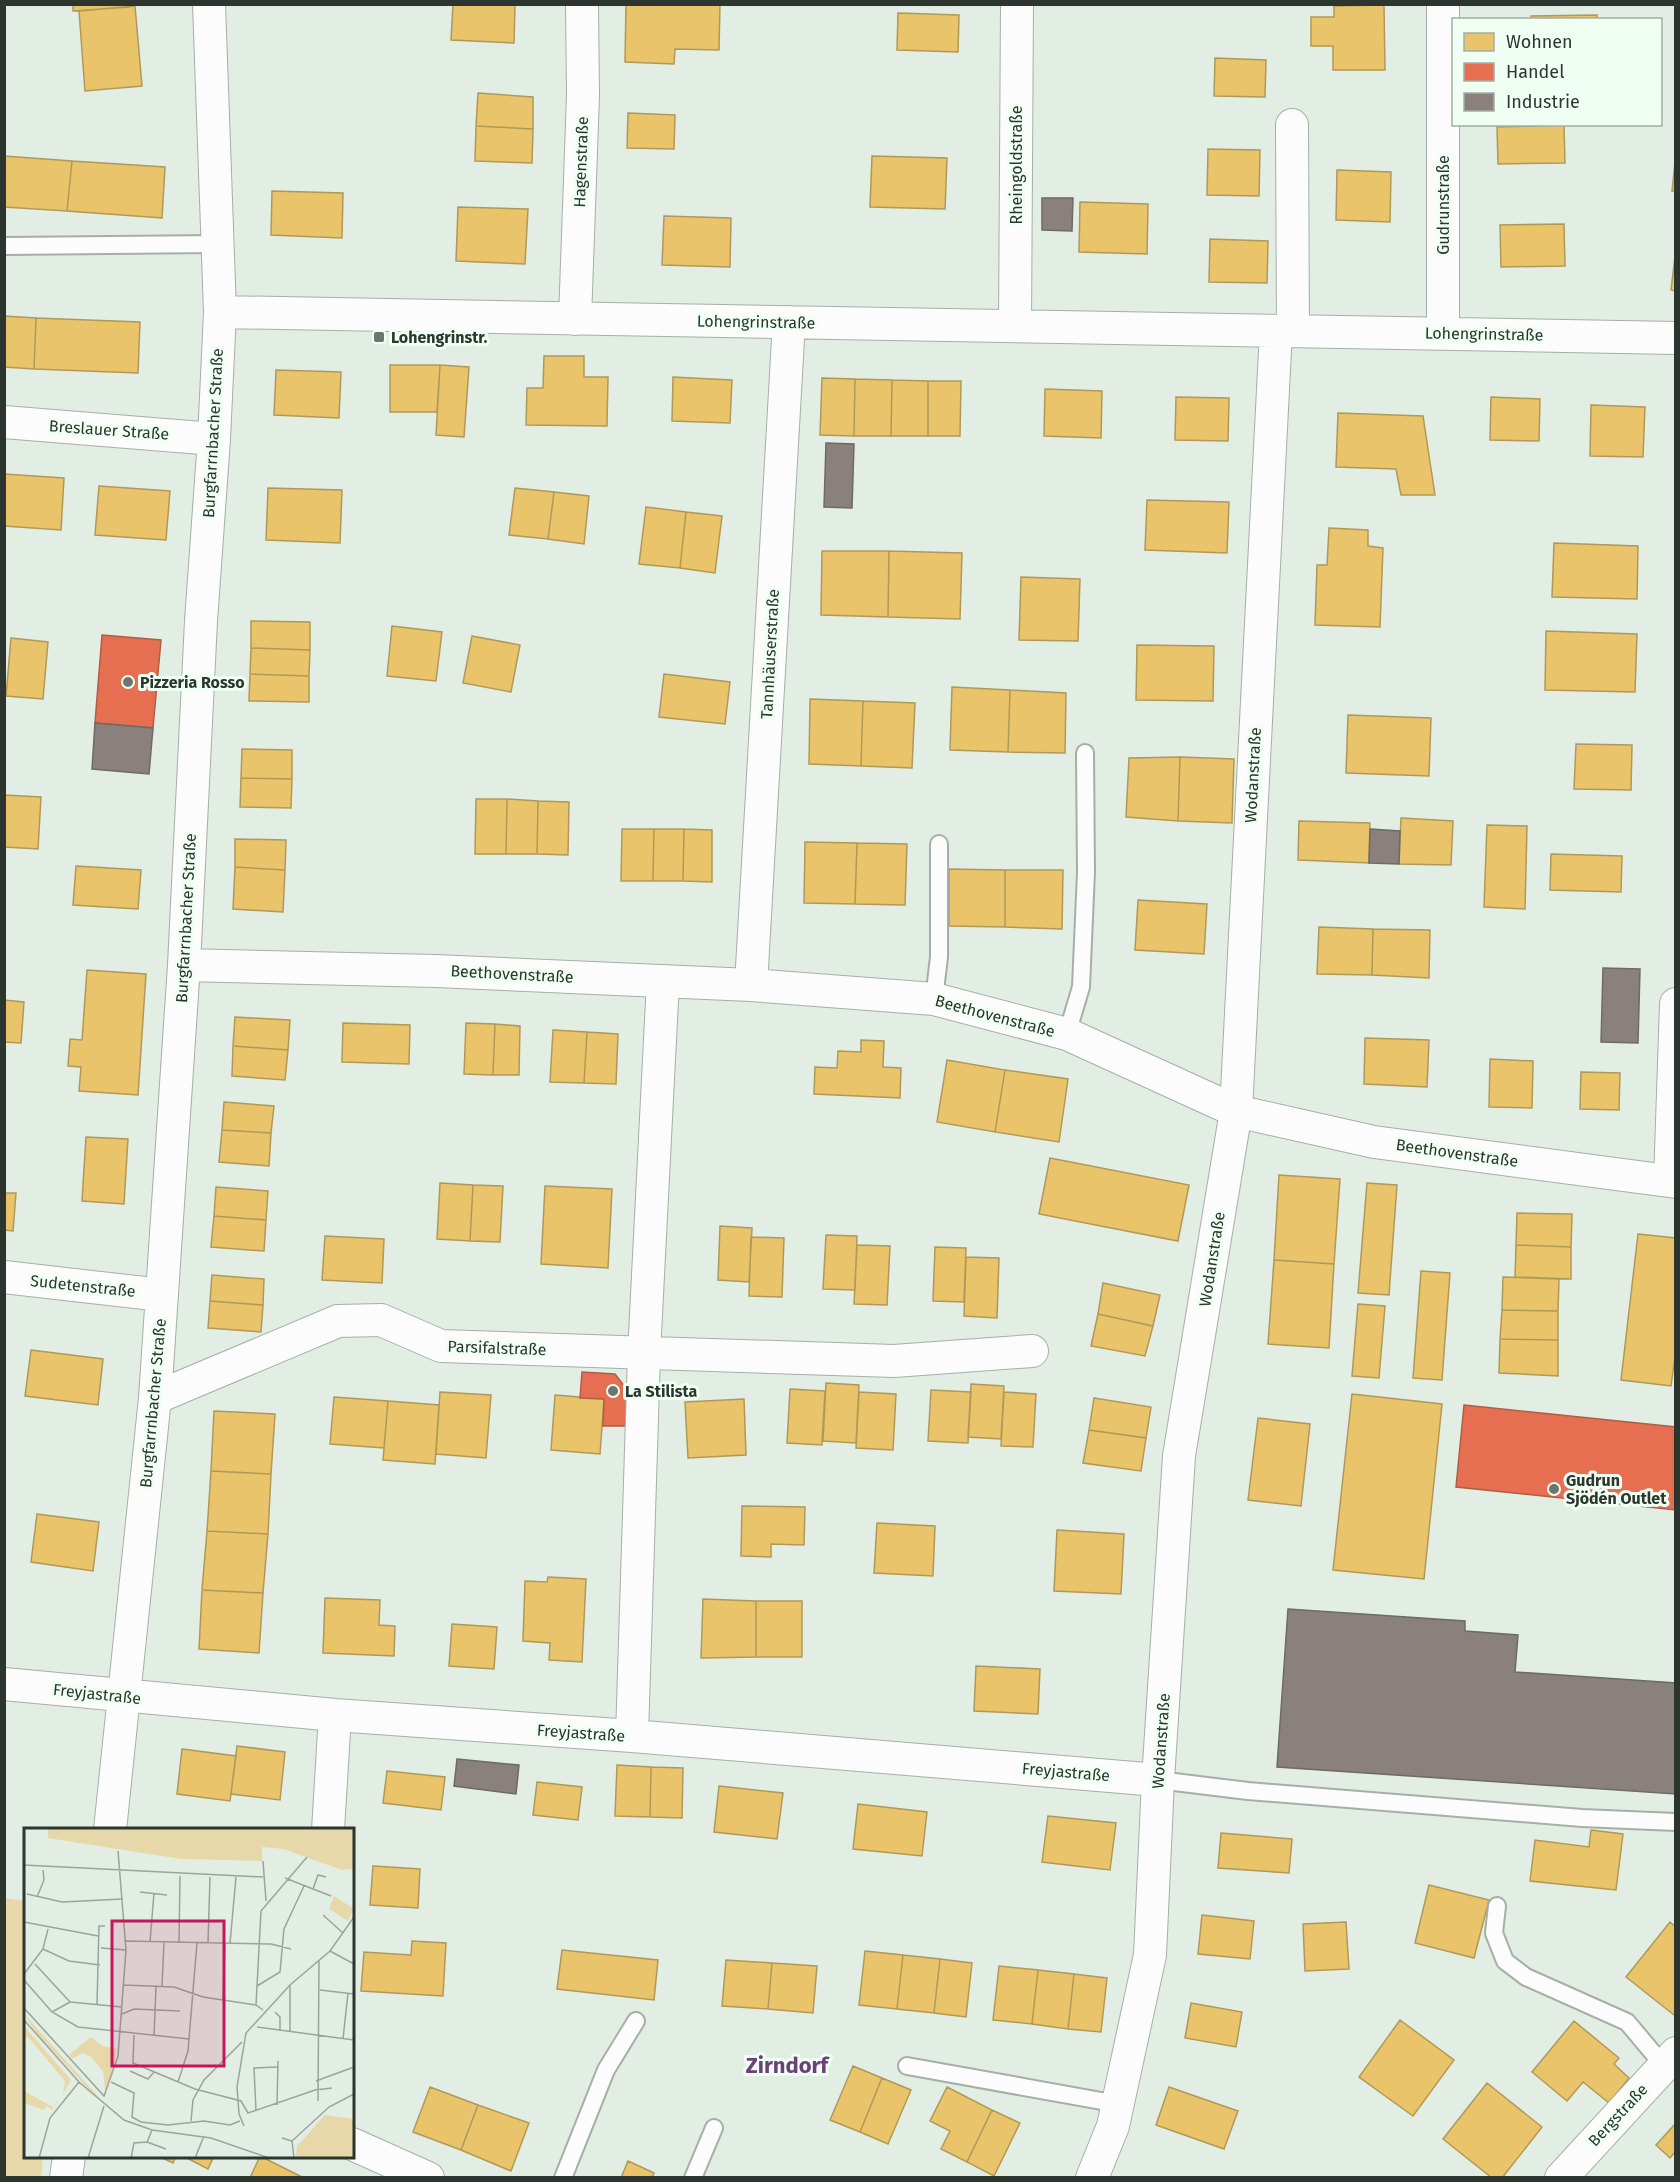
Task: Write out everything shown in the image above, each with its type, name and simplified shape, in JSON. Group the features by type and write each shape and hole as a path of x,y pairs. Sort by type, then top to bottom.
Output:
{"street":[{"name":"Burgfarrnbacher Straße","path":"110,1828 155,1398 184,965 201,621 214,439 220,312 209,4"},
{"name":"Hagenstraße","path":"575,318 583,95 582,4"},
{"name":"Rheingoldstraße","path":"1015,326 1017,4"},
{"name":"Gudrunstraße","path":"1443,4 1443,333"},
{"path":"1285,331 1292,125"},
{"name":"Lohengrinstraße","path":"220,312 1676,338"},
{"name":"Tannhäuserstraße","path":"751,985 789,322"},
{"name":"Wodanstraße","path":"1092,2178 1113,2126 1150,1955 1158,1780 1179,1455 1236,1111 1285,331"},
{"name":"Breslauer Straße","path":"4,422 214,439"},
{"name":"Beethovenstraße","path":"184,965 436,971 663,981 751,985 934,999 1067,1034 1236,1111 1374,1142 1672,1181"},
{"path":"632,1736 644,1354 663,981"},
{"path":"1672,1181 1676,1004"},
{"name":"Sudetenstraße","path":"4,1277 162,1295"},
{"name":"Parsifalstraße","path":"155,1398 338,1321 381,1320 441,1347 894,1361 1032,1351"},
{"name":"Freyjastraße","path":"4,1684 335,1715 632,1736 1158,1780"},
{"path":"328,1828 335,1715"},
{"name":"Bergstraße","path":"1561,2178 1670,2060"},
{"path":"354,2145 428,2178"},
{"path":"66,2178 69,2158"}],"lane":[{"path":"4,246 217,244"},
{"path":"1067,1034 1081,987 1086,872 1085,753"},
{"path":"934,999 939,957 939,844"},
{"path":"1158,1780 1248,1791 1571,1817 1676,1822"},
{"path":"1497,1906 1494,1933 1505,1961 1526,1977 1627,2022 1670,2060"},
{"path":"563,2178 606,2070 636,2021"},
{"path":"907,2066 1118,2104"},
{"path":"693,2178 714,2128"}],"shaded area":[{"path":"5,1898 24,1901 24,2158 43,2158 41,2177 5,2177"}],"building: Wohnen":[{"path":"73,4 129,4 129,7 73,11"},
{"path":"453,4 515,4 514,43 451,40"},
{"path":"626,4 720,4 719,50 675,49 674,64 625,62"},
{"path":"1384,5 1385,70 1333,70 1333,46 1311,46 1311,17 1334,17 1334,6"},
{"path":"135,6 142,86 85,91 79,11"},
{"path":"898,13 959,15 958,52 897,50"},
{"path":"1597,15 1597,18 1531,18 1531,16"},
{"path":"1215,58 1266,60 1265,97 1214,96"},
{"path":"478,93 533,97 533,129 476,126"},
{"path":"628,113 675,115 674,149 627,148"},
{"path":"476,126 533,129 532,163 475,161"},
{"path":"1564,126 1565,163 1498,164 1497,127"},
{"path":"1208,149 1260,150 1259,196 1207,195"},
{"path":"1676,153 1676,191 1672,191"},
{"path":"4,156 72,161 67,211 4,207"},
{"path":"872,156 947,158 945,209 870,207"},
{"path":"72,161 165,167 162,218 67,211"},
{"path":"1337,170 1391,172 1390,222 1336,220"},
{"path":"272,191 343,193 342,238 271,235"},
{"path":"1080,202 1148,204 1147,254 1079,252"},
{"path":"458,207 528,209 525,264 456,261"},
{"path":"664,216 731,218 730,267 662,265"},
{"path":"1564,224 1565,266 1501,267 1500,225"},
{"path":"1210,239 1268,241 1267,283 1209,282"},
{"path":"1676,248 1676,291 1671,290"},
{"path":"4,316 36,318 34,369 4,367"},
{"path":"36,318 140,322 138,373 34,369"},
{"path":"544,356 584,356 584,377 608,377 607,426 526,425 527,388 543,388"},
{"path":"390,365 440,365 437,412 390,412"},
{"path":"440,365 469,367 464,437 436,435"},
{"path":"276,370 341,372 339,418 274,415"},
{"path":"673,377 732,380 730,423 672,421"},
{"path":"822,378 855,379 854,436 820,435"},
{"path":"855,379 892,380 891,436 854,436"},
{"path":"892,380 928,381 928,436 891,436"},
{"path":"928,381 961,381 960,436 928,436"},
{"path":"1045,389 1102,391 1101,438 1044,436"},
{"path":"1176,397 1229,398 1228,441 1175,440"},
{"path":"1491,397 1540,399 1539,441 1490,440"},
{"path":"1591,405 1645,407 1643,457 1590,456"},
{"path":"1338,413 1423,416 1435,495 1401,495 1396,469 1336,467"},
{"path":"4,474 64,478 61,530 4,526"},
{"path":"99,486 170,491 166,540 95,535"},
{"path":"268,488 342,490 340,543 266,540"},
{"path":"515,488 554,492 548,539 509,535"},
{"path":"554,492 589,496 584,544 548,539"},
{"path":"1147,500 1229,502 1227,553 1145,550"},
{"path":"646,507 686,512 680,568 639,564"},
{"path":"686,512 722,516 715,573 680,568"},
{"path":"1329,528 1368,530 1368,546 1383,548 1380,627 1315,625 1317,565 1327,565"},
{"path":"1554,543 1638,546 1637,599 1552,597"},
{"path":"822,551 889,551 888,617 821,615"},
{"path":"889,551 962,553 960,619 888,617"},
{"path":"1021,577 1080,579 1078,641 1019,640"},
{"path":"251,621 310,622 310,650 251,648"},
{"path":"392,626 442,632 436,681 387,676"},
{"path":"1546,631 1637,634 1635,692 1545,690"},
{"path":"472,636 520,645 511,692 463,683"},
{"path":"11,638 48,642 43,699 6,696"},
{"path":"1137,645 1214,646 1213,701 1136,700"},
{"path":"251,648 310,650 309,676 250,674"},
{"path":"250,674 309,676 309,702 249,701"},
{"path":"664,674 730,682 725,724 659,717"},
{"path":"952,687 1010,690 1008,752 950,750"},
{"path":"1010,690 1066,693 1065,753 1008,752"},
{"path":"810,699 863,701 861,766 809,764"},
{"path":"863,701 915,703 912,768 861,766"},
{"path":"1348,715 1431,718 1429,776 1346,773"},
{"path":"1576,744 1632,745 1631,790 1574,789"},
{"path":"242,749 292,750 292,779 241,778"},
{"path":"1180,757 1178,821 1126,817 1129,758"},
{"path":"1180,757 1234,759 1232,823 1178,821"},
{"path":"241,778 292,779 291,808 240,807"},
{"path":"4,795 41,797 38,849 4,847"},
{"path":"476,799 507,799 506,854 475,854"},
{"path":"507,799 538,801 537,854 506,854"},
{"path":"538,801 569,802 568,855 537,854"},
{"path":"1401,818 1453,821 1451,865 1399,864"},
{"path":"1299,821 1370,823 1369,863 1298,860"},
{"path":"1487,825 1527,826 1525,909 1484,907"},
{"path":"622,829 654,829 653,881 621,881"},
{"path":"654,829 684,829 683,881 653,881"},
{"path":"684,829 712,830 712,882 683,881"},
{"path":"235,839 286,840 285,870 235,867"},
{"path":"805,842 857,843 855,904 804,903"},
{"path":"857,843 907,844 905,905 855,904"},
{"path":"1551,854 1622,856 1621,892 1550,890"},
{"path":"76,866 141,870 138,909 73,905"},
{"path":"235,867 285,870 283,912 233,909"},
{"path":"949,869 1005,870 1005,927 949,926"},
{"path":"1005,870 1063,870 1062,929 1005,927"},
{"path":"1138,900 1207,904 1204,954 1135,950"},
{"path":"1319,927 1373,929 1372,975 1317,974"},
{"path":"1373,929 1430,930 1429,978 1372,975"},
{"path":"87,970 146,974 138,1095 79,1091 81,1067 68,1066 70,1039 82,1040"},
{"path":"4,1000 24,1002 21,1043 4,1042"},
{"path":"235,1017 290,1020 288,1050 233,1046"},
{"path":"343,1023 410,1025 409,1064 342,1062"},
{"path":"466,1023 495,1024 493,1075 464,1074"},
{"path":"495,1024 520,1026 519,1075 493,1075"},
{"path":"553,1030 587,1032 584,1083 550,1082"},
{"path":"587,1032 618,1034 616,1084 584,1083"},
{"path":"1365,1038 1429,1040 1427,1087 1364,1084"},
{"path":"861,1040 884,1041 883,1067 901,1068 900,1098 814,1094 815,1067 837,1068 838,1051 861,1052"},
{"path":"233,1046 288,1050 285,1080 232,1076"},
{"path":"1490,1059 1533,1061 1532,1108 1489,1107"},
{"path":"947,1060 1005,1070 995,1132 937,1122"},
{"path":"1005,1070 1068,1079 1059,1142 995,1132"},
{"path":"1581,1072 1620,1073 1619,1110 1580,1109"},
{"path":"224,1102 274,1106 271,1133 222,1130"},
{"path":"222,1130 271,1133 269,1166 219,1162"},
{"path":"86,1137 128,1139 124,1204 82,1201"},
{"path":"1050,1158 1189,1185 1178,1241 1039,1214"},
{"path":"1279,1175 1340,1179 1334,1264 1274,1260"},
{"path":"440,1183 473,1185 470,1241 437,1239"},
{"path":"1367,1183 1397,1185 1389,1295 1358,1293"},
{"path":"473,1185 503,1186 500,1242 470,1241"},
{"path":"545,1186 612,1189 608,1268 541,1264"},
{"path":"216,1187 268,1191 266,1220 214,1216"},
{"path":"4,1193 16,1193 13,1231 4,1230"},
{"path":"1517,1213 1572,1214 1571,1247 1516,1245"},
{"path":"214,1216 266,1220 264,1251 211,1247"},
{"path":"720,1226 752,1228 749,1282 718,1280"},
{"path":"1638,1234 1676,1238 1676,1349 1671,1386 1621,1380"},
{"path":"826,1235 857,1236 855,1290 823,1289"},
{"path":"325,1236 384,1239 382,1283 322,1280"},
{"path":"751,1237 784,1238 782,1297 749,1296"},
{"path":"857,1245 890,1246 887,1305 854,1304"},
{"path":"1516,1245 1571,1247 1571,1279 1515,1277"},
{"path":"935,1247 966,1248 964,1302 933,1301"},
{"path":"966,1257 999,1258 997,1318 964,1316"},
{"path":"1274,1260 1334,1264 1329,1348 1268,1344"},
{"path":"1421,1271 1450,1273 1442,1380 1413,1378"},
{"path":"212,1275 264,1279 263,1305 210,1301"},
{"path":"1503,1277 1559,1279 1558,1311 1502,1310"},
{"path":"1103,1283 1160,1295 1153,1326 1098,1314"},
{"path":"210,1301 263,1305 261,1332 208,1328"},
{"path":"1358,1304 1385,1306 1379,1378 1352,1376"},
{"path":"1502,1310 1558,1311 1558,1340 1500,1339"},
{"path":"1098,1314 1153,1326 1145,1356 1091,1346"},
{"path":"1500,1339 1558,1340 1558,1376 1499,1373"},
{"path":"31,1350 103,1359 98,1405 25,1396"},
{"path":"826,1383 859,1385 856,1443 823,1441"},
{"path":"971,1384 1004,1386 1001,1439 968,1437"},
{"path":"790,1389 825,1391 822,1445 787,1443"},
{"path":"931,1390 971,1392 968,1443 928,1441"},
{"path":"440,1392 491,1395 486,1458 436,1454"},
{"path":"859,1392 896,1394 893,1450 856,1448"},
{"path":"1004,1392 1036,1394 1033,1447 1001,1446"},
{"path":"1352,1394 1442,1404 1424,1579 1333,1570"},
{"path":"555,1395 604,1399 600,1454 551,1450"},
{"path":"334,1397 388,1401 384,1448 330,1444"},
{"path":"1094,1398 1151,1407 1146,1438 1089,1430"},
{"path":"744,1399 746,1455 688,1458 685,1402"},
{"path":"388,1401 439,1405 435,1464 383,1460"},
{"path":"214,1411 275,1414 271,1474 211,1471"},
{"path":"1258,1418 1310,1424 1301,1506 1248,1500"},
{"path":"1089,1430 1146,1438 1141,1471 1083,1463"},
{"path":"211,1471 271,1474 268,1534 207,1531"},
{"path":"742,1506 805,1507 804,1545 771,1544 771,1557 741,1556"},
{"path":"37,1514 99,1522 93,1571 31,1562"},
{"path":"877,1523 935,1526 933,1576 874,1573"},
{"path":"1057,1530 1124,1534 1121,1594 1054,1591"},
{"path":"207,1531 268,1534 263,1593 202,1590"},
{"path":"548,1577 586,1579 582,1662 549,1660 550,1643 523,1641 525,1581 547,1582"},
{"path":"202,1590 263,1593 259,1653 199,1649"},
{"path":"325,1598 380,1600 379,1625 395,1626 394,1656 323,1653"},
{"path":"703,1599 756,1601 756,1657 701,1658"},
{"path":"756,1601 802,1601 802,1657 756,1657"},
{"path":"452,1624 497,1627 494,1669 449,1666"},
{"path":"976,1666 1040,1669 1038,1714 974,1711"},
{"path":"237,1746 285,1752 280,1800 231,1794"},
{"path":"182,1749 236,1756 230,1801 177,1794"},
{"path":"617,1765 651,1767 650,1817 615,1816"},
{"path":"651,1767 683,1768 682,1818 650,1817"},
{"path":"387,1771 445,1777 441,1810 383,1803"},
{"path":"537,1782 582,1787 578,1820 533,1815"},
{"path":"719,1786 783,1793 777,1839 714,1832"},
{"path":"858,1804 927,1812 922,1856 853,1849"},
{"path":"1048,1816 1116,1823 1110,1870 1042,1862"},
{"path":"1591,1830 1623,1834 1616,1890 1530,1881 1535,1840 1589,1847"},
{"path":"1221,1833 1292,1839 1289,1873 1218,1868"},
{"path":"373,1866 420,1869 418,1908 370,1905"},
{"path":"1429,1885 1489,1900 1474,1958 1415,1943"},
{"path":"1202,1915 1254,1921 1250,1959 1198,1954"},
{"path":"1346,1922 1349,1969 1305,1971 1303,1924"},
{"path":"1670,1922 1676,1927 1676,2012 1674,2015 1626,1977"},
{"path":"412,1941 446,1943 443,1996 361,1991 364,1952 411,1955"},
{"path":"562,1950 658,1960 654,2000 557,1989"},
{"path":"865,1951 903,1955 897,2009 859,2005"},
{"path":"903,1955 940,1959 934,2013 897,2009"},
{"path":"940,1959 972,1963 966,2017 934,2013"},
{"path":"726,1960 772,1963 768,2009 722,2006"},
{"path":"772,1963 817,1966 813,2013 768,2009"},
{"path":"999,1966 1038,1970 1032,2024 993,2020"},
{"path":"1038,1970 1074,1974 1068,2029 1032,2024"},
{"path":"1074,1974 1107,1978 1101,2032 1068,2029"},
{"path":"1191,2003 1242,2012 1236,2047 1185,2038"},
{"path":"1400,2020 1454,2060 1413,2116 1359,2077"},
{"path":"1574,2021 1619,2058 1614,2064 1629,2078 1609,2103 1583,2082 1567,2101 1532,2072"},
{"path":"853,2066 882,2078 860,2132 830,2120"},
{"path":"882,2078 911,2090 888,2144 860,2132"},
{"path":"1487,2083 1542,2127 1502,2178 1492,2178 1443,2139"},
{"path":"430,2087 478,2105 461,2150 413,2132"},
{"path":"947,2087 992,2110 967,2162 941,2149 950,2131 930,2121"},
{"path":"1169,2087 1238,2111 1224,2149 1156,2125"},
{"path":"478,2105 529,2123 511,2171 461,2150"},
{"path":"992,2110 1020,2123 994,2176 967,2162"},
{"path":"1676,2123 1676,2151 1670,2158 1656,2145"},
{"path":"162,2158 175,2158 173,2163"},
{"path":"187,2158 213,2158 208,2169"},
{"path":"259,2158 264,2158 304,2178 250,2178"},
{"path":"628,2161 654,2173 652,2178 621,2178"}],"building: Handel":[{"name":"Pizzeria Rosso","path":"102,635 161,640 153,728 95,723"},
{"path":"582,1372 615,1374 628,1391 625,1426 603,1426 604,1399 580,1398"},
{"path":"1464,1405 1676,1427 1676,1510 1456,1487"}],"building: Industrie":[{"path":"1042,198 1073,198 1072,231 1042,230"},
{"path":"826,443 854,444 852,508 824,507"},
{"path":"95,723 153,728 149,774 92,769"},
{"path":"1370,829 1400,831 1399,864 1369,863"},
{"path":"1603,968 1640,969 1638,1043 1601,1042"},
{"path":"1288,1609 1465,1621 1465,1631 1518,1635 1515,1672 1676,1683 1676,1794 1277,1767"},
{"path":"457,1759 519,1765 516,1794 454,1786"}],"place":[{"name":"Lohengrinstr.","path":"379,337"},
{"name":"Pizzeria Rosso","path":"128,682"},
{"name":"La Stilista","path":"613,1391"},
{"name":"Gudrun Sjödén Outlet","path":"1554,1489"}],"district":[{"name":"Zirndorf","path":"787,2065"}]}
